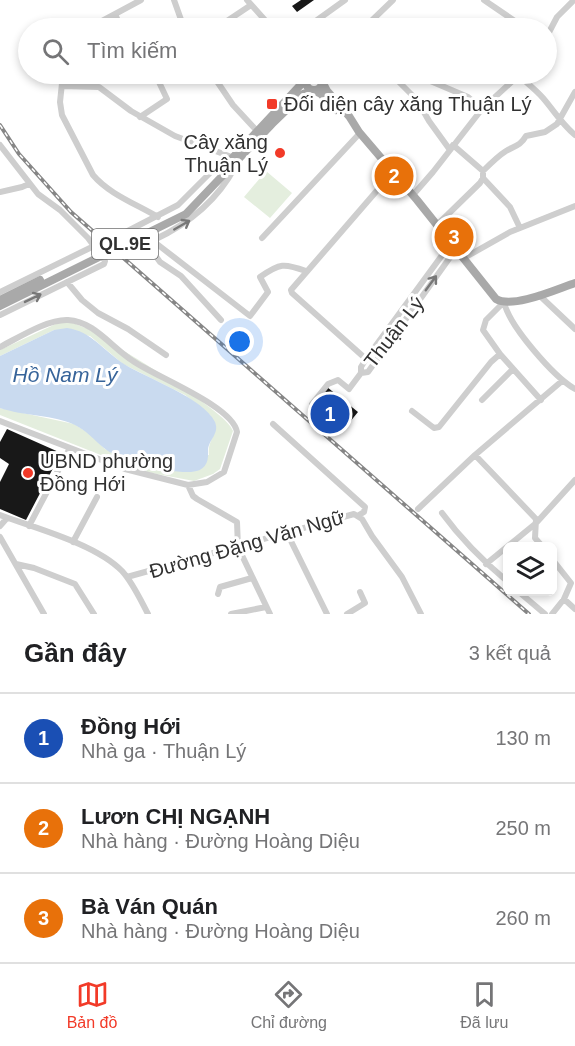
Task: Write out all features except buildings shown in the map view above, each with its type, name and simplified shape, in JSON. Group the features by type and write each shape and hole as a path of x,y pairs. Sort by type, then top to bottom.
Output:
{"main road":[{"name":"QL.9E","path":"0,306 183,216 257,131 306,84"},
{"path":"308,84 306,86 321,94 359,133"},
{"path":"313,91 320,88 318,84"},
{"path":"320,84 496,299 504,302 539,295 575,283"},
{"name":"QL.9E","path":"0,300 184,209 301,96 313,91"}],"street":[{"path":"108,18 141,0"},
{"path":"174,0 180,18"},
{"path":"320,18 345,0"},
{"path":"375,18 393,0"},
{"path":"484,0 510,18"},
{"path":"556,18 574,0"},
{"path":"230,18 249,2 263,18"},
{"path":"115,14 117,18"},
{"path":"140,117 166,101 167,96 160,84"},
{"path":"219,84 233,105 257,131"},
{"path":"401,84 417,100 429,121 452,147 483,171"},
{"path":"437,84 468,97 482,109"},
{"path":"413,195 482,109 508,84"},
{"path":"529,84 562,116 562,125 575,135"},
{"path":"158,217 113,192 93,175 62,115 60,102 62,86 99,87 140,117 175,136 234,160"},
{"path":"519,228 510,207 483,178 483,171 506,151 518,146 526,136 545,132 557,124 575,92"},
{"path":"562,116 575,112"},
{"path":"262,238 359,133"},
{"path":"0,145 29,184 47,202 60,210 94,246 105,263 0,315"},
{"path":"234,160 227,183 194,218 129,252 118,236 178,206 213,170 234,160"},
{"path":"366,359 291,290 393,172"},
{"path":"437,225 483,178"},
{"path":"0,192 22,188 29,184"},
{"path":"464,258 519,228 575,206"},
{"path":"153,241 250,316 268,292 260,278 276,266 288,265 306,271"},
{"path":"153,241 155,255 160,262 181,276 220,320"},
{"path":"0,292 94,246"},
{"name":"Thuận Lý","path":"454,246 368,372 361,373 361,367 366,359 454,246"},
{"path":"67,282 98,314 128,329 166,355"},
{"path":"539,295 575,329"},
{"path":"504,302 486,320 483,330 500,354 541,400"},
{"path":"504,302 506,311 550,371 575,389"},
{"path":"0,347 47,324 58,320 70,320 102,335 132,361 203,399 236,426 237,432 224,472 207,482 188,486 125,469 2,421 0,429"},
{"path":"412,411 432,427 439,427 500,354"},
{"path":"482,400 513,369"},
{"path":"312,404 328,384 338,381 349,389 361,373"},
{"path":"418,509 475,455 562,381"},
{"path":"273,424 365,507 364,512 359,515"},
{"path":"29,526 70,448"},
{"path":"475,455 534,516 535,538 538,542"},
{"path":"486,564 536,523 575,480"},
{"path":"188,486 193,496 235,520 238,524 238,547 270,614"},
{"path":"74,542 97,497"},
{"path":"442,513 456,532 503,579"},
{"name":"Đường Đặng Văn Ngữ","path":"127,577 354,514 359,515 402,577 421,614"},
{"path":"0,526 3,516 74,542 109,560 127,577 148,614"},
{"path":"287,533 327,614"},
{"path":"0,537 44,614"},
{"path":"16,564 34,568 75,584 93,614"},
{"path":"552,614 564,599 571,583 557,565"},
{"path":"218,594 220,587 252,578"},
{"path":"347,614 365,603 360,592"},
{"path":"525,596 546,614"},
{"path":"564,599 575,609"},
{"path":"231,614 266,607"}],"green space":[{"path":"266,171 292,193 270,218 244,197"},
{"path":"60,322 73,323 88,329 191,394 226,421 233,431 220,469 194,481 141,471 0,415 0,408 74,424 90,434 105,449 139,464 209,455 209,447 216,426 210,415 185,395 123,364 90,336 54,330 0,356 0,350"}],"water":[{"name":"Hồ Nam Lý","path":"67,328 90,337 124,364 174,389 209,413 215,422 216,430 205,466 191,472 146,466 112,453 75,425 49,417 0,408 0,356 54,330"}],"railway":[{"path":"0,125 19,154 71,212 529,614"}],"place":[{"name":"Đối diện cây xăng Thuận Lý","path":"272,104"},
{"name":"Cây xăng Thuận Lý","path":"280,153"},
{"name":"Lươn CHỊ NGẠNH","path":"394,176"},
{"name":"Bà Ván Quán","path":"454,237"},
{"name":"Đồng Hới","path":"330,414"},
{"name":"UBND phường Đồng Hới","path":"28,473"}]}
